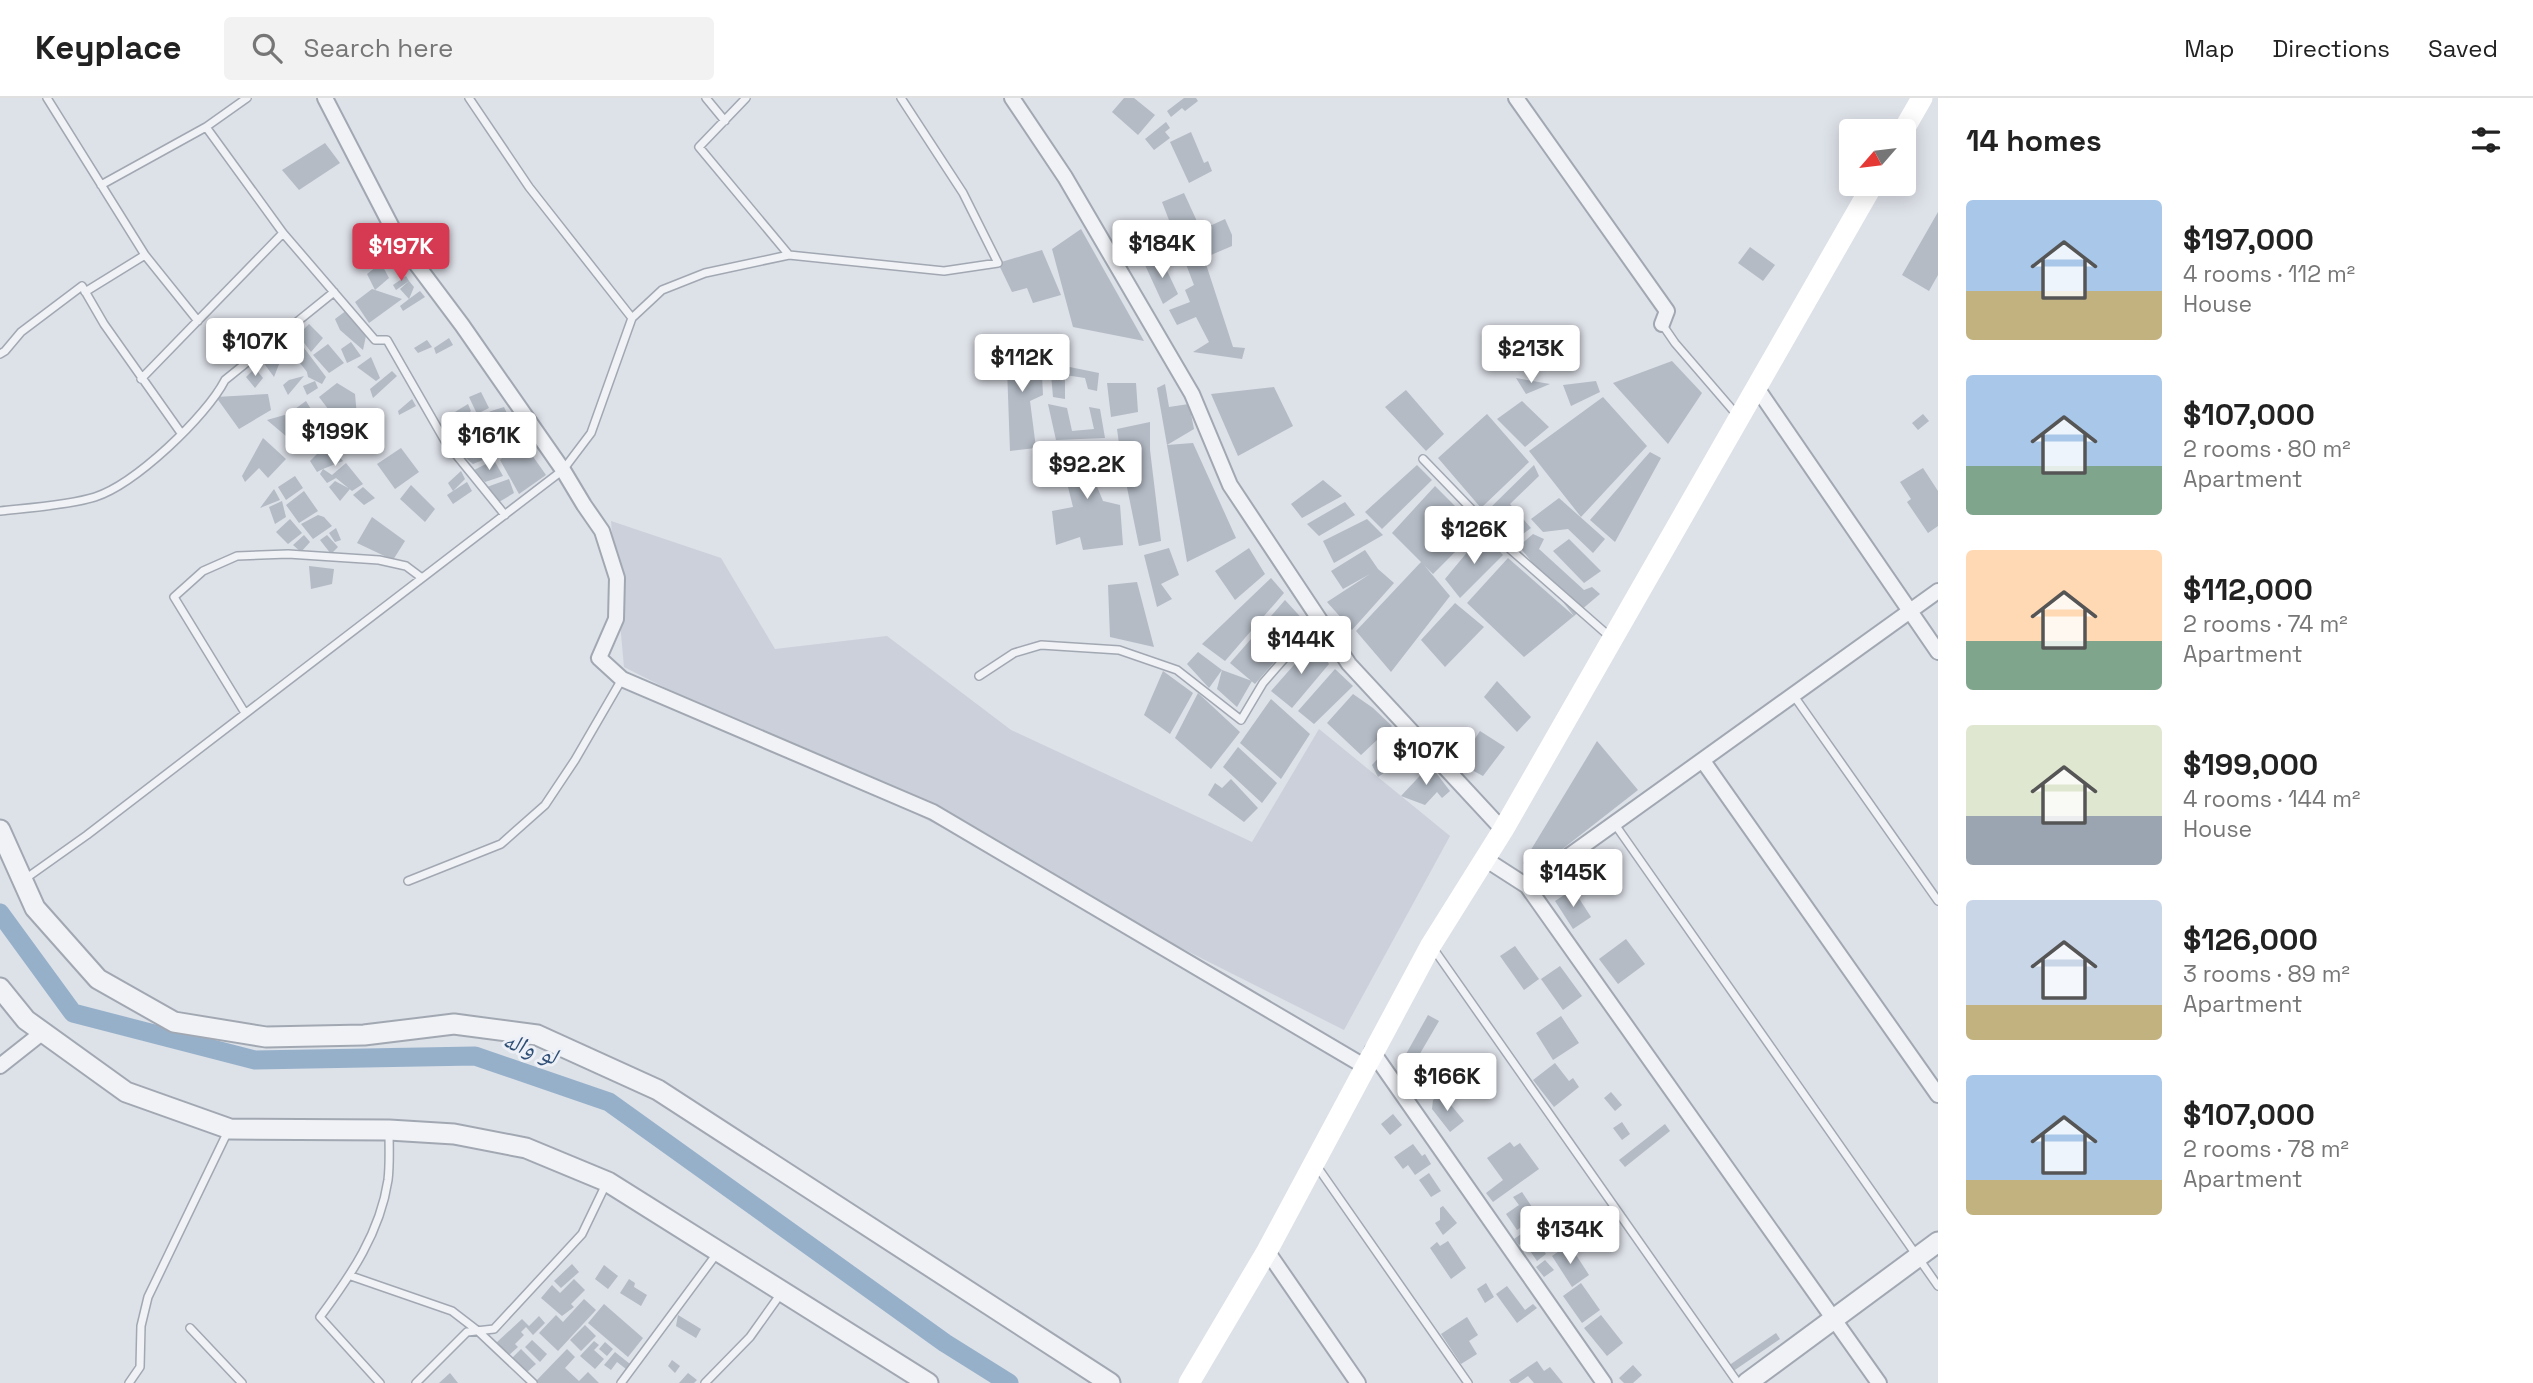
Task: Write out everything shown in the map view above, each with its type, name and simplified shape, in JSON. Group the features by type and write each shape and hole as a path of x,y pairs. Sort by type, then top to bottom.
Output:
{"main road":[{"path":"1910,119 1922,98"},
{"path":"1189,1383 1267,1251 1368,1058 1431,945 1503,830 1866,196"}],"street":[{"path":"325,98 399,241 462,325 602,531 617,578 617,619 599,658 622,679 933,812 1368,1058 1604,1383"},
{"path":"1012,98 1065,177 1192,394 1230,485 1349,664 1503,830"},
{"path":"1516,98 1667,311 1662,324"},
{"path":"1757,388 1938,652"},
{"path":"1527,886 1938,591"},
{"path":"1703,761 1938,1095"},
{"path":"0,830 35,908 98,979 174,1022 266,1037 364,1035 454,1024 537,1035 646,1085 681,1105 1110,1383"},
{"path":"1485,859 1527,886 1879,1383"},
{"path":"0,988 26,1020 126,1092 230,1129 389,1130 454,1134 526,1148 608,1182 926,1383"},
{"path":"0,1066 43,1032"},
{"path":"1747,1383 1938,1242"},
{"path":"1267,1251 1358,1383"}],"lane":[{"path":"47,98 145,255 198,321"},
{"path":"101,185 206,127 247,98"},
{"path":"469,98 530,187 632,318"},
{"path":"706,98 725,121"},
{"path":"746,98 699,147 789,254"},
{"path":"23,881 87,835 563,470 591,433 632,318 662,290 705,272 789,254 944,271 998,263 963,193 901,98"},
{"path":"206,127 284,233 334,292 375,340 387,340 446,440 505,515"},
{"path":"141,379 284,233"},
{"path":"86,292 145,255"},
{"path":"0,354 21,332 82,286 141,379 181,433"},
{"path":"0,511 96,497 135,476 216,397 225,380 334,292"},
{"path":"1662,324 1675,343 1740,418"},
{"path":"1423,459 1511,550 1612,639"},
{"path":"245,713 174,597 203,571 237,556 288,554 379,560 406,566 422,578"},
{"path":"979,676 1014,653 1041,645 1119,650 1177,670 1241,720 1263,683 1319,619"},
{"path":"408,881 501,844 544,805 575,760 622,679"},
{"path":"1794,696 1938,901"},
{"path":"1614,823 1938,1286"},
{"path":"1431,945 1738,1383"},
{"path":"129,1383 140,1367 141,1326 148,1297 230,1129"},
{"path":"380,1383 320,1317 351,1276 380,1213 388,1179 389,1130"},
{"path":"1314,1163 1468,1383"},
{"path":"416,1383 467,1332 494,1329 582,1234 608,1182"},
{"path":"621,1383 718,1251"},
{"path":"351,1276 452,1311 478,1331 533,1383"},
{"path":"705,1383 750,1337 782,1292"},
{"path":"190,1328 242,1383"}],"shaded area":[{"path":"611,521 721,558 775,649 887,636 1011,730 1252,842 1319,729 1450,836 1344,1030 624,667"}],"building":[{"path":"1124,98 1134,98 1155,115 1138,135 1112,112"},
{"path":"1184,98 1196,98 1198,101 1185,111 1182,108 1171,117 1167,111"},
{"path":"1166,122 1170,128 1165,132 1170,138 1154,150 1145,139"},
{"path":"1191,132 1204,163 1208,161 1212,171 1189,183 1170,142"},
{"path":"325,143 340,163 299,190 282,170"},
{"path":"1184,193 1201,230 1225,219 1232,235 1232,246 1204,258 1233,347 1245,348 1242,359 1193,352 1209,342 1196,317 1177,325 1169,310 1190,302 1185,290 1194,285 1162,202"},
{"path":"1938,212 1938,275 1929,291 1902,275"},
{"path":"1144,221 1158,250 1142,258 1128,230"},
{"path":"1081,229 1144,341 1073,327 1052,249"},
{"path":"1750,247 1775,265 1763,281 1738,263"},
{"path":"1042,250 1061,295 1033,303 1027,288 1012,292 998,263"},
{"path":"1160,256 1178,294 1163,304 1145,265"},
{"path":"381,263 389,278 375,290 367,274"},
{"path":"406,276 409,281 396,290 393,285"},
{"path":"409,281 414,287 409,299 400,289"},
{"path":"372,289 402,299 369,323 355,302"},
{"path":"420,291 425,297 403,311 400,306"},
{"path":"347,310 367,331 363,350 340,330 335,319"},
{"path":"309,324 323,338 311,352 298,335"},
{"path":"295,336 326,377 322,384 308,377 286,345"},
{"path":"449,338 453,345 436,354 434,348"},
{"path":"427,340 432,347 418,353 414,348"},
{"path":"1006,340 1041,356 1043,395 1030,401 1036,448 1010,451"},
{"path":"351,342 361,356 347,363 341,349"},
{"path":"328,344 344,363 329,373 313,355"},
{"path":"285,349 274,377 263,362"},
{"path":"371,357 380,378 376,381 357,367"},
{"path":"1672,361 1702,393 1668,444 1613,383"},
{"path":"1050,363 1099,373 1097,391 1088,389 1085,378 1065,375 1065,399 1053,397"},
{"path":"255,368 263,378 255,388 246,377"},
{"path":"392,371 397,376 373,398 370,389"},
{"path":"304,376 288,395 283,385 289,380"},
{"path":"1516,378 1550,384 1526,394"},
{"path":"315,381 318,388 307,395 303,386"},
{"path":"1596,381 1600,392 1571,406 1563,385"},
{"path":"337,383 355,394 357,416 341,426 319,397"},
{"path":"1107,383 1136,383 1138,412 1111,417"},
{"path":"1165,384 1169,407 1189,404 1194,429 1167,445 1157,388"},
{"path":"1274,387 1293,426 1238,456 1211,394"},
{"path":"1406,390 1444,434 1426,451 1385,407"},
{"path":"481,392 489,408 477,414 469,397"},
{"path":"268,394 271,410 239,429 216,397"},
{"path":"1603,397 1647,446 1581,517 1529,451"},
{"path":"412,399 416,406 399,415 398,411"},
{"path":"306,401 320,424 300,448 267,420 288,414"},
{"path":"1522,401 1549,427 1525,447 1497,419"},
{"path":"468,404 471,411 454,425 450,415"},
{"path":"1048,404 1067,408 1072,431 1094,429 1089,407 1100,409 1105,438 1056,440"},
{"path":"504,407 520,440 496,452 484,434 480,417"},
{"path":"1487,414 1529,462 1481,508 1438,458"},
{"path":"1923,414 1929,421 1918,430 1912,423"},
{"path":"355,418 366,433 357,441 342,429"},
{"path":"1150,422 1150,450 1161,541 1139,546 1117,429"},
{"path":"467,434 469,445 458,451 452,443"},
{"path":"477,437 490,457 473,464 461,454"},
{"path":"263,438 286,459 268,478 259,468 245,482 242,476"},
{"path":"522,441 546,475 519,494 500,460"},
{"path":"328,443 343,461 317,472 310,461"},
{"path":"1193,443 1236,538 1187,562 1167,445"},
{"path":"1106,444 1111,464 1090,470 1103,501 1120,505 1123,545 1083,550 1080,537 1056,545 1052,511 1073,507 1058,447"},
{"path":"401,448 419,472 395,489 377,464"},
{"path":"1650,452 1661,458 1615,542 1590,520"},
{"path":"494,460 503,476 485,482 474,470"},
{"path":"346,463 363,484 352,491 336,478 327,483 320,474 323,469 332,475"},
{"path":"1417,465 1432,480 1382,529 1365,512"},
{"path":"1534,465 1539,476 1510,504 1531,528 1512,542 1486,512"},
{"path":"1923,468 1938,491 1938,526 1928,533 1907,502 1911,499 1900,482"},
{"path":"461,471 465,479 453,491 448,483"},
{"path":"295,476 303,488 286,500 278,487"},
{"path":"509,479 514,493 499,502 487,487"},
{"path":"1323,480 1342,496 1302,518 1291,504"},
{"path":"335,481 350,489 340,501 329,487"},
{"path":"467,482 472,491 453,504 447,495"},
{"path":"411,485 435,509 425,522 400,499"},
{"path":"1435,486 1478,529 1433,574 1424,565 1450,596 1391,672 1356,631 1421,562 1392,533"},
{"path":"363,487 375,498 364,505 353,495"},
{"path":"274,489 280,500 260,508"},
{"path":"304,491 318,511 299,523 286,505"},
{"path":"1559,498 1605,539 1593,553 1568,529 1543,532 1531,519"},
{"path":"282,501 286,517 275,524 269,507"},
{"path":"1345,502 1355,515 1319,536 1307,524"},
{"path":"318,515 324,517 332,526 313,539 301,524"},
{"path":"372,517 405,541 393,560 357,543"},
{"path":"290,519 302,533 288,544 276,532"},
{"path":"1367,519 1383,535 1334,563 1323,541"},
{"path":"336,528 341,540 335,542 329,533"},
{"path":"1483,533 1503,555 1460,598 1445,579"},
{"path":"1533,534 1544,539 1539,549 1584,590 1592,587 1600,594 1574,616 1519,546"},
{"path":"304,535 310,542 301,552 293,545"},
{"path":"327,535 338,547 331,554 320,540"},
{"path":"1569,539 1601,571 1584,583 1553,551"},
{"path":"1169,548 1179,575 1161,584 1172,599 1157,607 1144,555"},
{"path":"1249,548 1265,574 1235,600 1215,571"},
{"path":"1365,550 1378,569 1394,583 1352,630 1327,602 1370,574 1343,589 1331,571"},
{"path":"1508,558 1574,616 1524,657 1467,603"},
{"path":"309,566 334,569 332,584 311,589"},
{"path":"1271,578 1284,593 1225,661 1202,644"},
{"path":"1137,582 1154,647 1110,637 1108,585"},
{"path":"1285,600 1307,624 1255,684 1230,663"},
{"path":"1455,603 1484,627 1445,667 1421,640"},
{"path":"1315,641 1329,664 1292,708 1271,691"},
{"path":"1198,652 1222,670 1209,688 1187,664"},
{"path":"1335,669 1353,686 1314,724 1298,711"},
{"path":"1222,670 1252,681 1237,707 1217,689"},
{"path":"1163,671 1193,693 1170,734 1144,715"},
{"path":"1497,681 1531,717 1517,732 1484,697"},
{"path":"1198,693 1240,732 1211,769 1175,738"},
{"path":"1353,694 1392,726 1361,755 1327,723"},
{"path":"1271,699 1310,734 1281,779 1240,743"},
{"path":"1480,731 1505,747 1483,776 1459,763"},
{"path":"1400,734 1421,759 1412,763 1406,758 1378,777 1372,765"},
{"path":"1597,741 1638,790 1533,872 1523,863"},
{"path":"1238,747 1277,783 1262,803 1223,767"},
{"path":"1430,765 1450,791 1442,798 1437,792 1425,805 1401,796"},
{"path":"1231,779 1258,808 1244,822 1208,795 1215,783 1222,788"},
{"path":"1573,889 1591,917 1573,929 1555,901"},
{"path":"1626,939 1645,964 1618,984 1599,959"},
{"path":"1515,946 1539,979 1524,990 1500,956"},
{"path":"1560,966 1582,996 1563,1010 1541,979"},
{"path":"1428,1015 1439,1021 1411,1069 1401,1063"},
{"path":"1561,1016 1579,1043 1553,1060 1536,1033"},
{"path":"1555,1063 1569,1081 1573,1078 1579,1087 1554,1107 1533,1080"},
{"path":"1611,1092 1622,1105 1615,1111 1604,1098"},
{"path":"1442,1094 1464,1121 1450,1132 1432,1109 1433,1100"},
{"path":"1393,1114 1402,1125 1390,1135 1381,1124"},
{"path":"1622,1122 1630,1134 1622,1140 1613,1128"},
{"path":"1665,1124 1670,1131 1625,1167 1619,1160"},
{"path":"1510,1142 1514,1147 1520,1143 1539,1169 1493,1202 1486,1193 1503,1180 1487,1158"},
{"path":"1413,1144 1422,1156 1425,1154 1431,1164 1415,1175 1408,1165 1403,1169 1394,1157"},
{"path":"1429,1173 1441,1191 1431,1197 1419,1180"},
{"path":"1522,1192 1538,1216 1517,1230 1506,1214 1519,1205 1513,1197"},
{"path":"1443,1206 1457,1223 1443,1235 1435,1223 1440,1220 1440,1208"},
{"path":"1524,1232 1527,1236 1531,1233 1546,1254 1537,1261 1524,1242 1519,1245 1514,1239"},
{"path":"1448,1241 1466,1268 1451,1279 1430,1248 1437,1242 1440,1246"},
{"path":"1569,1244 1589,1275 1572,1287 1552,1256"},
{"path":"1545,1260 1554,1270 1544,1277 1536,1267"},
{"path":"572,1264 579,1272 561,1288 554,1281"},
{"path":"604,1265 618,1276 608,1289 595,1279"},
{"path":"574,1279 585,1290 571,1304 574,1307 562,1316 541,1298 552,1285 560,1293"},
{"path":"629,1279 635,1283 634,1287 647,1295 641,1306 620,1293"},
{"path":"1486,1283 1494,1297 1485,1303 1477,1289"},
{"path":"1581,1283 1600,1310 1582,1323 1563,1296"},
{"path":"1507,1286 1525,1310 1533,1304 1537,1308 1517,1323 1496,1294"},
{"path":"584,1299 596,1310 558,1351 539,1333 556,1315 563,1322"},
{"path":"604,1304 643,1338 628,1357 588,1323"},
{"path":"678,1315 701,1329 696,1338 676,1326"},
{"path":"1601,1315 1623,1343 1607,1356 1584,1328"},
{"path":"539,1316 545,1323 533,1335 526,1327 521,1332 524,1335 515,1344 518,1347 508,1356 496,1343 522,1319 529,1326"},
{"path":"1467,1317 1478,1335 1469,1341 1477,1354 1461,1364 1441,1334"},
{"path":"585,1325 596,1336 581,1351 570,1340"},
{"path":"1776,1333 1780,1339 1732,1372 1728,1366"},
{"path":"532,1340 547,1354 540,1362 525,1347"},
{"path":"594,1341 599,1345 594,1350 604,1359 595,1369 580,1356"},
{"path":"605,1342 613,1349 607,1356 599,1349"},
{"path":"521,1349 536,1364 526,1373 512,1358"},
{"path":"567,1349 575,1357 565,1368 579,1381 588,1372 599,1383 536,1381"},
{"path":"615,1352 630,1364 626,1369 617,1362 611,1370 604,1365"},
{"path":"672,1360 680,1366 675,1373 668,1366"},
{"path":"1537,1361 1544,1371 1550,1367 1563,1383 1534,1383 1528,1376 1518,1383 1511,1383 1509,1380"},
{"path":"1633,1365 1642,1375 1633,1383 1624,1383 1619,1378"},
{"path":"450,1373 458,1383 439,1383"},
{"path":"688,1373 697,1380 694,1383 679,1383"}],"waterway":[{"name":"لو واله","path":"0,913 73,1013 255,1060 475,1056 609,1102 945,1343 1009,1383"}]}
